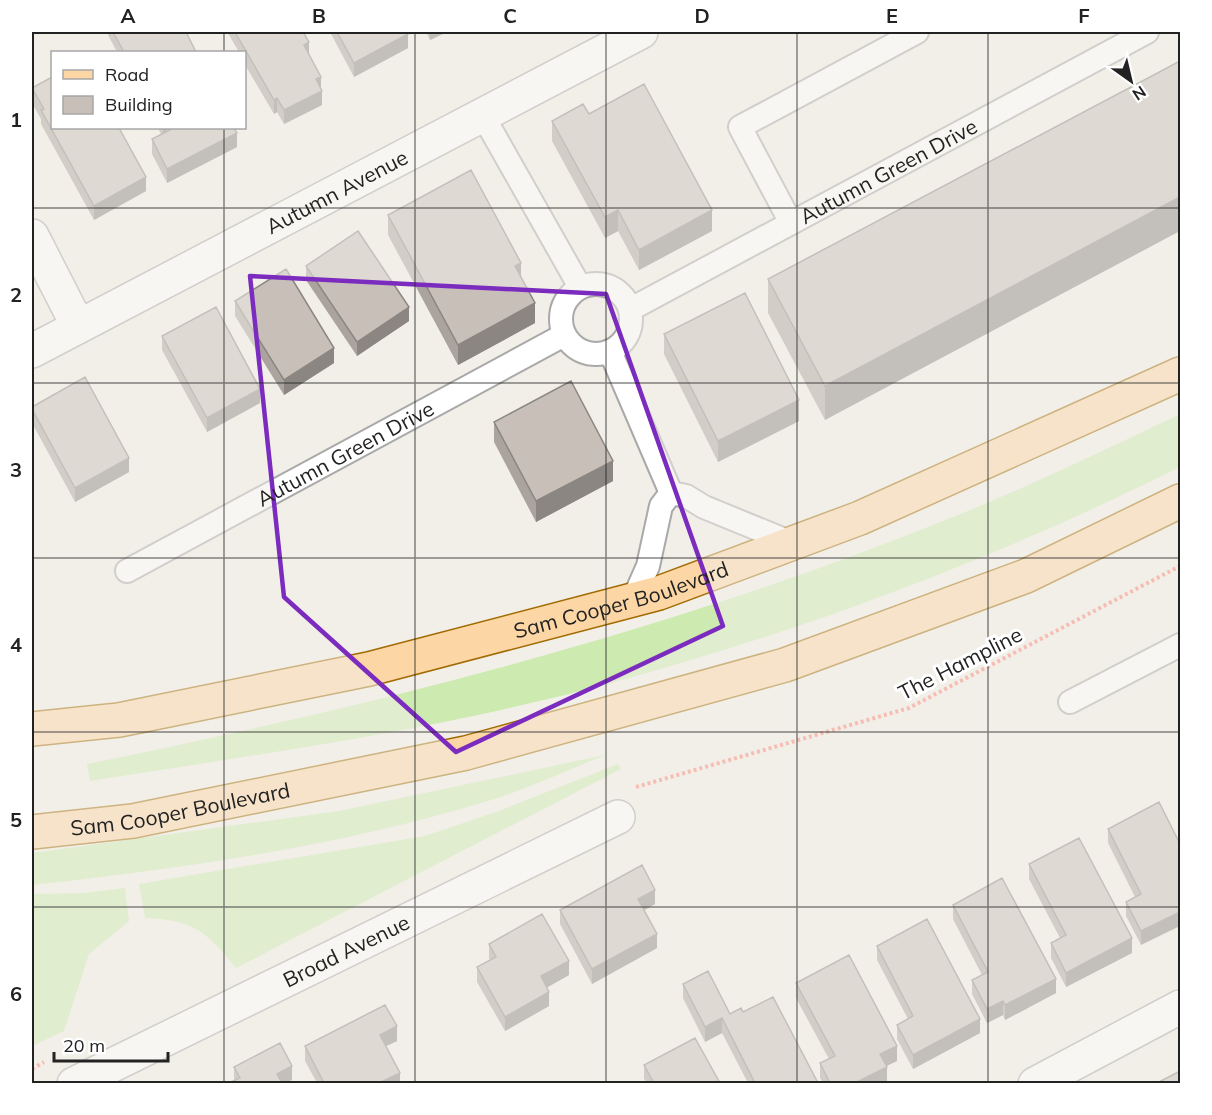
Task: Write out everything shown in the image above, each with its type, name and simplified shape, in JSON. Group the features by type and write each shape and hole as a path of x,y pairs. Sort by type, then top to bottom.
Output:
{"main road":[{"name":"Sam Cooper Boulevard","path":"32,729 119,720 369,669 659,593 860,518 1180,374"},
{"name":"Sam Cooper Boulevard","path":"32,832 133,821 466,753 785,665 1026,576 1180,501"}],"street":[{"name":"Autumn Avenue","path":"32,351 641,32"},
{"path":"32,236 78,326"},
{"name":"Broad Avenue","path":"74,1083 168,1040 618,817"},
{"path":"1035,1083 1180,1008"}],"lane":[{"path":"791,223 740,127 917,32"},
{"name":"Autumn Green Drive","path":"631,309 1147,32"},
{"path":"482,114 580,287"},
{"path":"597,283 609,285 626,299 631,309 629,332 623,342 610,351 593,355 582,352 564,335 560,323 561,311 566,299 580,287 597,283"},
{"name":"Autumn Green Drive","path":"127,571 564,335"},
{"path":"610,351 671,494"},
{"path":"671,494 686,496 704,507 792,543"},
{"path":"633,600 648,566 661,506 671,494"},
{"path":"1070,702 1180,645"}],"path":[{"name":"The Hampline","path":"638,787 909,708 1180,566"}],"highlighted area":[{"path":"250,276 606,294 723,626 456,752 284,597"}],"green space":[{"path":"1180,414 1180,467 1032,536 881,597 804,624 648,673 510,708 331,743 90,781 87,764 305,717 413,690 521,662 734,598 839,561 973,509"},
{"path":"605,755 506,795 435,816 321,843 205,863 32,885 32,853 339,811"},
{"path":"618,764 621,769 236,968 207,936 198,930 176,921 145,918 139,884 425,836 496,812"},
{"path":"125,888 129,921 89,954 64,1031 32,1046 32,894 83,893"}],"building":[{"path":"113,32 186,32 196,51 123,51"},
{"path":"235,32 303,32 309,42 304,45 321,77 316,79 322,91 284,110 277,98 274,100"},
{"path":"337,32 406,32 408,34 354,63"},
{"path":"1180,61 1180,197 825,386 768,279"},
{"path":"51,78 51,128 41,110 44,109 32,88"},
{"path":"644,84 712,210 639,250 618,210 605,217 552,121 583,104 589,114"},
{"path":"51,129 120,129 146,177 94,206"},
{"path":"235,129 237,133 167,169 152,139 170,130"},
{"path":"471,170 521,263 515,266 535,303 458,345 388,215"},
{"path":"358,231 409,307 357,342 306,266"},
{"path":"286,269 334,348 284,380 235,301"},
{"path":"745,293 799,400 718,441 664,334"},
{"path":"216,307 260,389 207,418 162,336"},
{"path":"85,377 129,458 75,488 32,407"},
{"path":"571,381 613,461 536,501 494,422"},
{"path":"1159,802 1180,844 1180,912 1141,931 1126,902 1141,894 1108,829"},
{"path":"1079,838 1132,938 1066,973 1051,943 1066,935 1029,864"},
{"path":"642,865 655,890 638,899 657,934 592,969 560,910"},
{"path":"1002,878 1056,979 1005,1005 1003,1001 987,1009 972,980 988,972 953,905"},
{"path":"542,914 569,961 541,976 549,992 505,1017 477,967 496,957 489,944"},
{"path":"927,919 980,1019 913,1055 897,1025 913,1016 877,946"},
{"path":"849,955 897,1046 880,1054 887,1067 855,1083 830,1083 820,1063 835,1056 796,983"},
{"path":"708,971 730,1014 741,1008 743,1012 773,997 818,1083 755,1083 722,1018 705,1027 683,984"},
{"path":"385,1005 397,1026 380,1035 400,1073 379,1083 324,1083 305,1046"},
{"path":"695,1038 720,1083 654,1083 644,1065"},
{"path":"280,1043 292,1066 277,1074 282,1083 229,1083 240,1078 234,1067"},
{"path":"1180,1071 1180,1083 1157,1083"}]}
